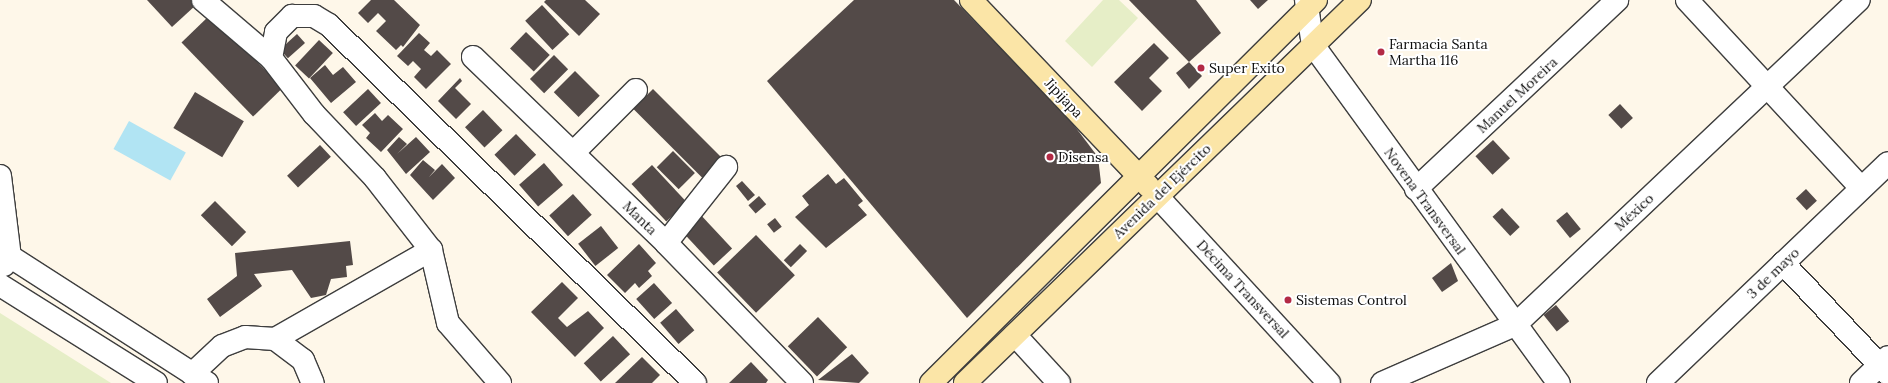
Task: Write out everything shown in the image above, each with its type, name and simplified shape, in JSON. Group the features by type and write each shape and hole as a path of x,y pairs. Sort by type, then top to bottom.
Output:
{"main road":[{"name":"Jipijapa","path":"971,0 1157,196"},
{"name":"Avenida del Ejército","path":"965,383 1360,0"},
{"name":"Avenida del Ejército","path":"931,383 1309,4"}],"street":[{"path":"203,0 271,58 314,114 375,178 431,250 448,323 500,383"},
{"name":"Manuel Moreira","path":"1416,189 1617,0"},
{"path":"1687,0 1861,188"},
{"name":"México","path":"1382,383 1515,325 1859,0"},
{"name":"Novena Transversal","path":"1309,4 1313,45 1416,189 1559,383"},
{"path":"271,58 276,32 292,16 314,16 329,25 695,383"},
{"name":"Manta","path":"472,57 666,243 802,383"},
{"path":"572,153 636,90"},
{"name":"3 de mayo","path":"1658,383 1888,163"},
{"path":"666,243 726,167"},
{"path":"0,176 3,259 200,378 222,346 245,337 275,339 303,360 313,383"},
{"name":"Décima Transversal","path":"1157,196 1329,383"},
{"path":"275,339 431,250"},
{"path":"1783,263 1885,365 1861,383"},
{"path":"0,285 156,383"},
{"path":"1015,335 1059,383"}],"green space":[{"path":"1103,0 1119,0 1138,18 1092,67 1065,41"},
{"path":"0,313 111,383 0,383"}],"water":[{"path":"129,121 186,153 170,181 113,149"}],"building":[{"path":"147,0 192,0 196,5 172,27"},
{"path":"371,0 394,0 420,25 403,47 401,45 396,50 376,31 386,21 378,13 368,23 358,13"},
{"path":"546,0 585,0 600,14 579,36 544,2"},
{"path":"854,0 954,0 1067,116 1098,157 1101,183 967,318 767,81"},
{"path":"1129,0 1196,0 1221,33 1189,62"},
{"path":"1250,0 1268,0 1258,9"},
{"path":"542,5 569,34 552,50 525,21"},
{"path":"211,14 283,88 253,117 182,42"},
{"path":"526,32 550,55 534,71 510,49"},
{"path":"419,33 430,43 424,50 431,56 437,50 451,64 426,89 414,77 421,69 413,61 408,66 397,56"},
{"path":"297,34 305,43 288,58 280,49"},
{"path":"319,40 333,53 309,79 295,66"},
{"path":"1154,43 1169,58 1149,78 1162,91 1142,111 1114,82"},
{"path":"554,55 568,69 544,93 530,79"},
{"path":"1189,62 1202,76 1189,89 1176,73"},
{"path":"325,65 333,75 343,67 356,82 331,103 310,78"},
{"path":"575,71 600,96 579,117 554,92"},
{"path":"460,78 462,81 455,88 471,104 456,119 438,101"},
{"path":"368,89 381,103 356,126 343,112"},
{"path":"653,89 722,158 702,178 633,109"},
{"path":"195,92 244,121 222,157 173,128"},
{"path":"1620,104 1633,118 1621,129 1608,115"},
{"path":"483,110 502,130 484,148 465,127"},
{"path":"375,113 382,121 388,115 403,129 381,152 366,138 370,133 362,125"},
{"path":"516,134 536,155 515,176 494,155"},
{"path":"399,137 407,144 397,154 416,137 430,152 406,174 387,150"},
{"path":"1493,140 1510,158 1492,175 1475,156"},
{"path":"320,145 331,157 298,187 287,176"},
{"path":"673,151 695,173 679,189 657,167"},
{"path":"423,160 435,170 429,177 442,164 455,178 433,200 410,175"},
{"path":"544,163 563,185 538,207 519,185"},
{"path":"652,165 687,202 666,221 632,184"},
{"path":"828,174 836,184 844,178 863,201 858,205 867,215 826,248 795,217 809,205 802,196"},
{"path":"742,181 755,195 748,201 736,186"},
{"path":"1806,189 1817,201 1807,210 1796,199"},
{"path":"573,194 592,215 568,236 549,215"},
{"path":"759,196 766,204 756,213 748,205"},
{"path":"215,201 246,232 232,246 201,215"},
{"path":"1502,208 1520,227 1510,236 1492,217"},
{"path":"698,212 732,249 714,266 680,229"},
{"path":"1567,212 1581,229 1570,238 1556,221"},
{"path":"775,218 782,227 774,233 767,224"},
{"path":"601,226 618,248 595,266 578,244"},
{"path":"756,235 795,275 756,313 717,273"},
{"path":"350,241 353,265 346,266 347,277 331,279 326,295 311,298 292,270 254,274 262,286 220,317 207,299 237,276 235,253"},
{"path":"639,244 656,263 648,271 652,276 639,288 635,283 625,293 607,275"},
{"path":"800,244 807,251 791,267 784,260"},
{"path":"1451,263 1458,281 1442,292 1432,278"},
{"path":"562,282 578,298 558,318 567,327 588,311 604,328 575,357 531,312"},
{"path":"654,283 672,303 654,319 636,299"},
{"path":"1556,305 1569,321 1557,331 1544,315"},
{"path":"676,309 694,330 679,344 660,323"},
{"path":"818,317 847,347 817,376 788,346"},
{"path":"613,336 630,354 601,382 584,363"},
{"path":"852,354 869,373 859,383 818,380"},
{"path":"642,357 660,375 652,383 615,383"},
{"path":"751,362 768,380 766,383 729,383"}],"place":[{"name":"Farmacia Santa Martha 116","path":"1381,52"},
{"name":"Super Exito","path":"1201,68"},
{"name":"Disensa","path":"1050,157"},
{"name":"Sistemas Control","path":"1288,300"}]}
